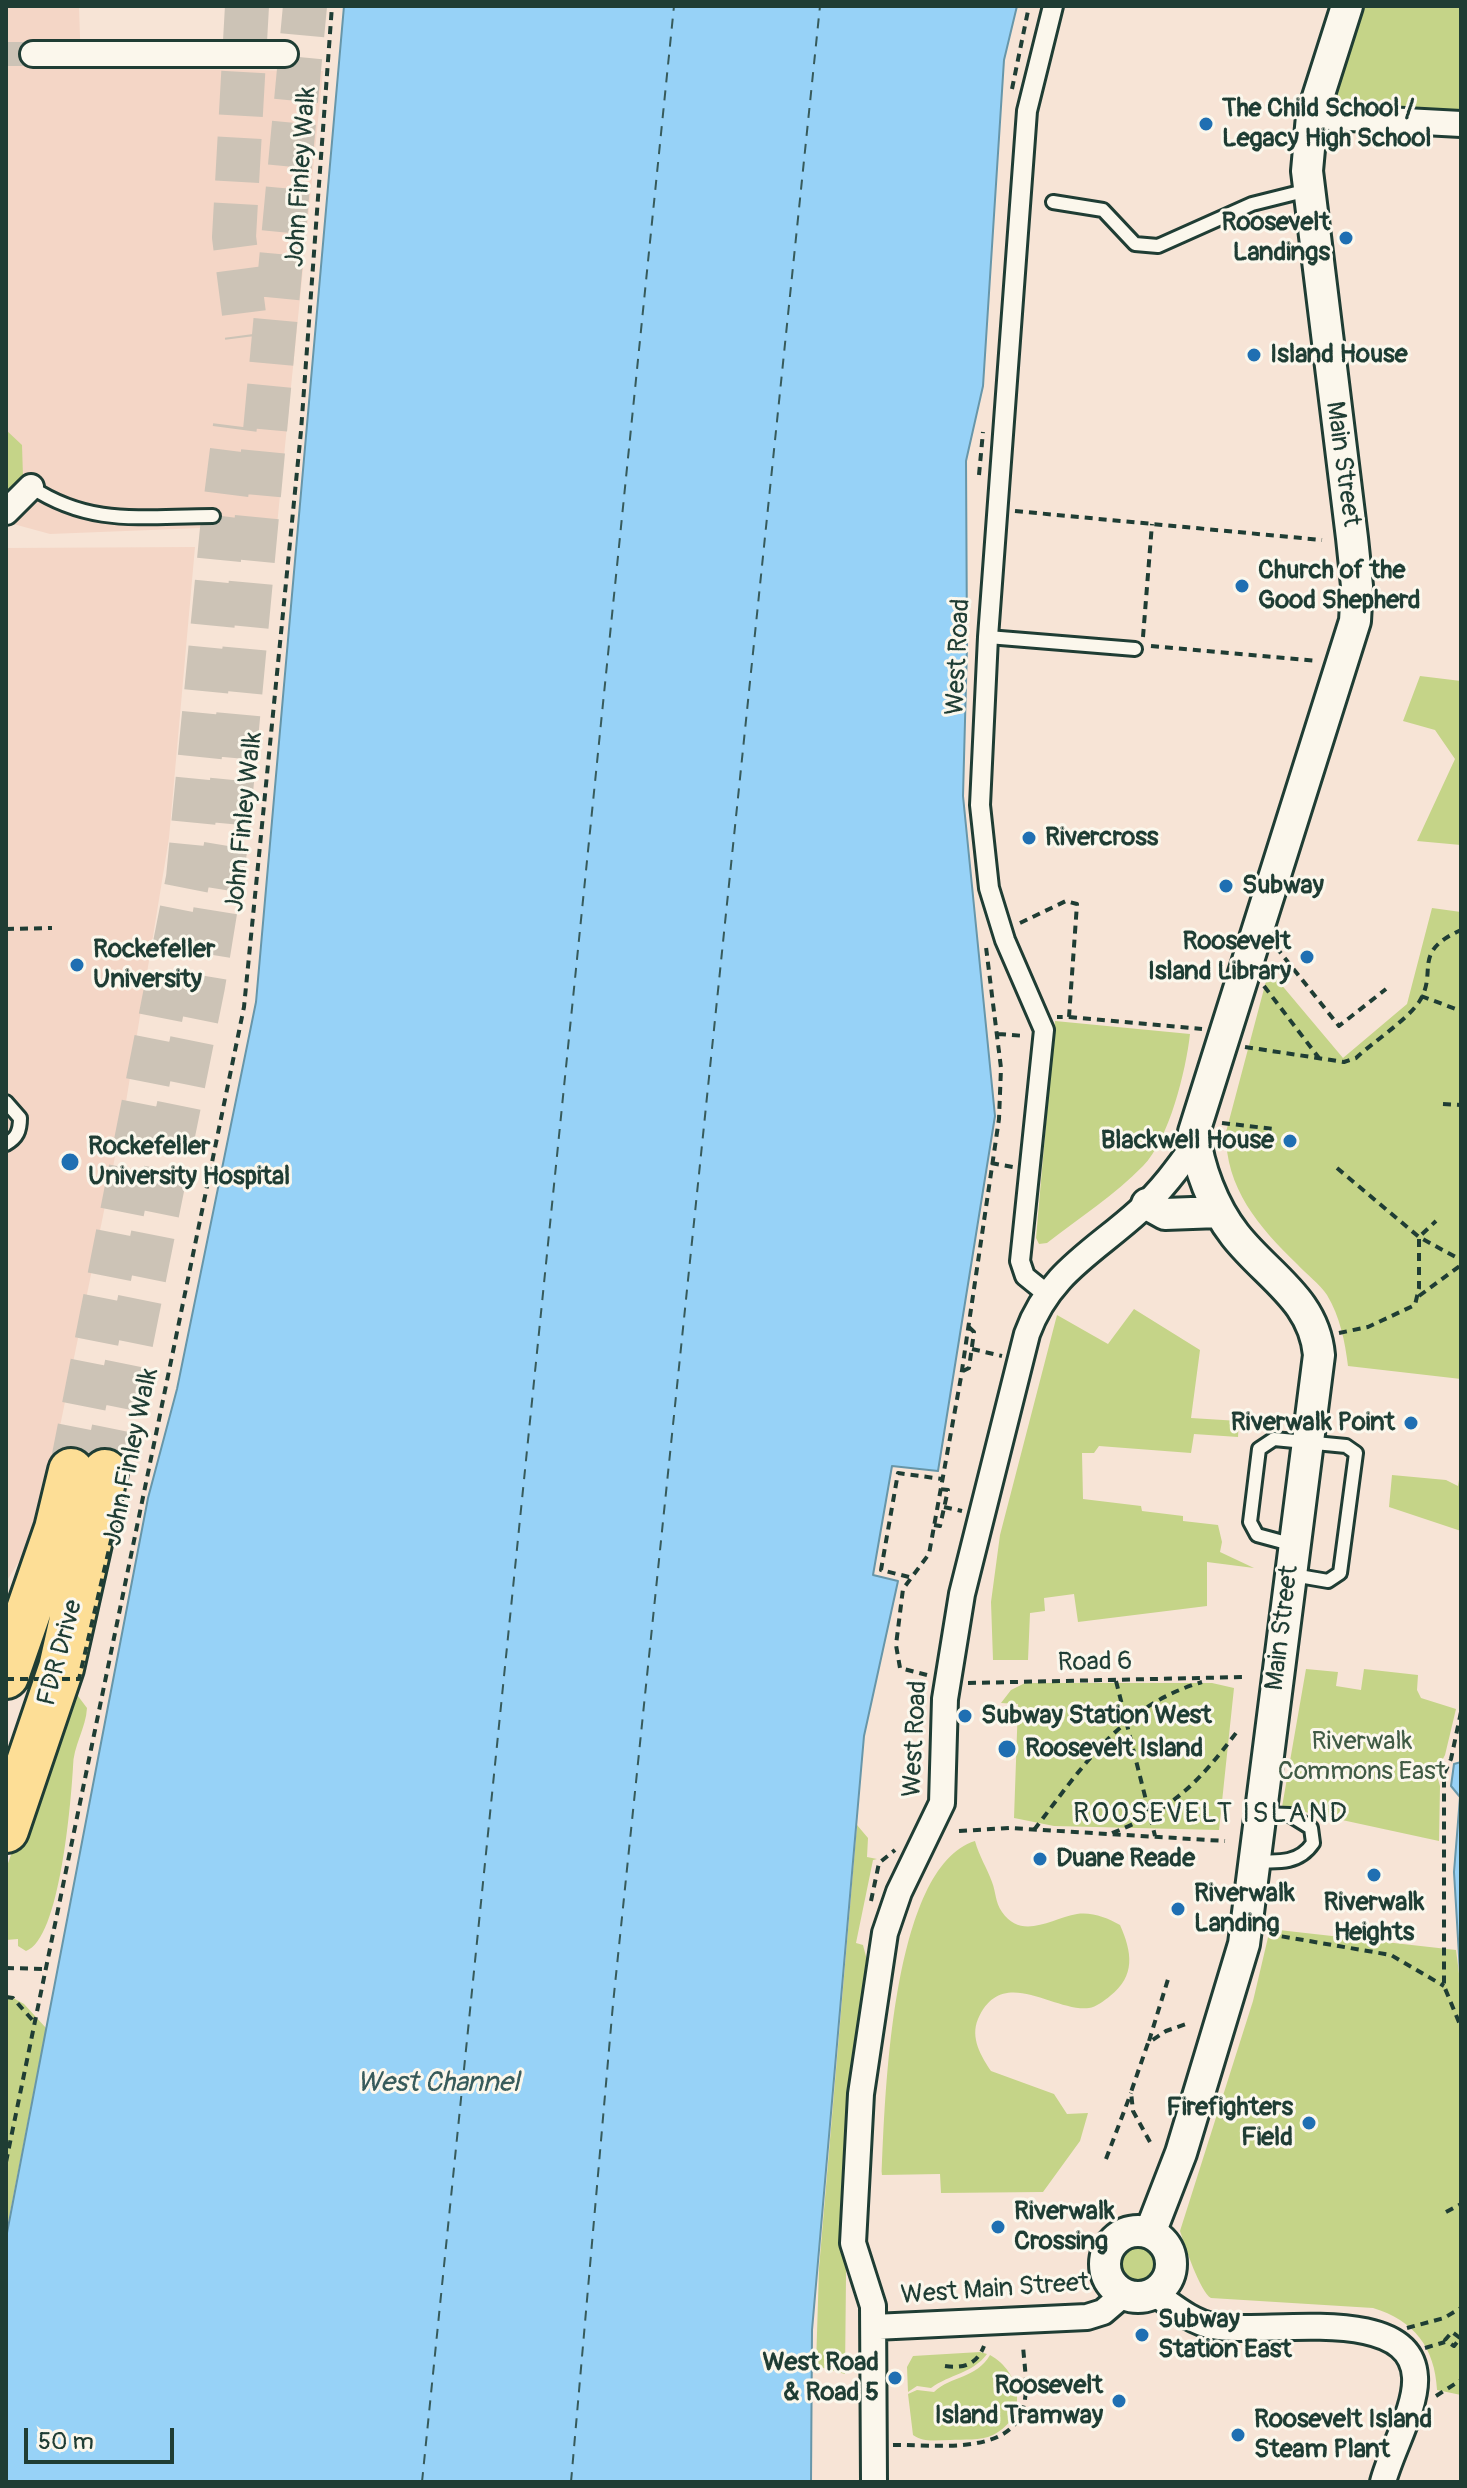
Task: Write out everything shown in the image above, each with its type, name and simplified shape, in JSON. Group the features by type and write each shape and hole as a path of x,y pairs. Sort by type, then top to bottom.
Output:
{"highway":[{"name":"FDR Drive","path":"6,1678 57,1529 99,1478"},
{"name":"FDR Drive","path":"6,1830 61,1668 99,1478"},
{"path":"6,1601 57,1529"},
{"path":"7,1767 45,1663 75,1598"}],"street":[{"name":"West Road","path":"1046,1293 1025,1276 1020,1261 1044,1030 1002,931 989,888 980,805 988,637 1027,111 1053,6"},
{"name":"Main Street","path":"1150,2233 1165,2202 1235,1984 1255,1861 1319,1355 1315,1333 1297,1298 1245,1247 1219,1212 1195,1144 1194,1132 1348,652 1357,608 1352,538 1308,190 1308,143 1312,116 1347,6"},
{"path":"33,54 285,54"},
{"path":"1312,116 1461,124"},
{"path":"6,512 31,487"},
{"name":"Main Street","path":"1147,1204 1195,1144"},
{"name":"West Road","path":"874,2327 873,2306 853,2243 861,2094 885,1933 899,1892 942,1803 946,1679 971,1553 1027,1334 1046,1293 1064,1272 1147,1204"},
{"path":"1147,1204 1165,1214 1219,1212"},
{"path":"1150,2233 1161,2240 1171,2258 1168,2278 1154,2293 1134,2297 1116,2289 1106,2271 1108,2251 1122,2236 1150,2233"},
{"path":"1154,2293 1210,2326 1362,2329 1395,2342 1412,2362 1415,2386 1383,2482"},
{"name":"West Main Street","path":"874,2482 874,2327 1087,2317 1103,2312 1124,2294"}],"lane":[{"path":"1053,202 1103,210 1135,244 1158,246 1252,204 1308,190"},
{"path":"31,487 55,503 89,515 213,516"},
{"path":"988,637 1135,649"},
{"path":"6,1102 20,1118 20,1129 6,1144"},
{"path":"1274,1439 1346,1446 1356,1453 1340,1573 1328,1581 1292,1560 1253,1530 1250,1522 1256,1456 1262,1445 1274,1439"},
{"path":"1255,1861 1295,1859 1307,1852 1313,1843 1311,1828 1298,1818 1261,1814"}],"path":[{"name":"John Finley Walk","path":"6,2162 244,1007 301,431 332,6"},
{"path":"997,509 1322,540"},
{"path":"1152,524 1142,645 1320,662"},
{"path":"1002,931 1066,901 1077,904 1069,1017"},
{"path":"6,929 52,928"},
{"path":"1243,1047 1344,1062 1356,1058 1419,1001 1426,961 1433,948 1461,930"},
{"path":"1275,946 1339,1026 1386,989"},
{"path":"1263,984 1319,1058"},
{"path":"1421,996 1461,1011"},
{"path":"1038,1016 1205,1029"},
{"path":"997,1034 1012,1035"},
{"path":"1443,1104 1461,1105"},
{"path":"1220,1123 1274,1129"},
{"path":"1337,1168 1419,1237 1461,1262 1417,1297"},
{"path":"1337,1334 1392,1318 1415,1305 1419,1237 1436,1221"},
{"path":"962,1372 969,1368 974,1332 967,1325"},
{"path":"971,1349 1009,1358"},
{"path":"909,1577 881,1570 898,1473 942,1479"},
{"path":"6,1678 79,1679 99,1478"},
{"path":"934,1525 940,1526 948,1490 940,1489"},
{"path":"944,1507 969,1512"},
{"name":"Road 6","path":"946,1679 975,1684 1245,1677"},
{"path":"1034,1830 1075,1776 1128,1717 1179,1689 1210,1680"},
{"path":"1116,1681 1128,1717 1155,1836"},
{"path":"1461,1712 1451,1759 1444,1774 1444,1986 1461,2027"},
{"path":"1110,1834 1150,1818 1204,1775 1239,1729"},
{"path":"959,1831 1034,1830 1225,1841"},
{"path":"1266,1934 1391,1955 1444,1986"},
{"path":"6,1968 44,1969"},
{"path":"1106,2159 1169,1976"},
{"path":"6,1997 13,1998 35,2023"},
{"path":"1148,2043 1166,2031 1186,2024"},
{"path":"1131,2092 1133,2111 1150,2142"},
{"path":"6,2120 15,2114"},
{"path":"1446,2212 1461,2204"},
{"path":"1395,2342 1407,2327 1444,2318 1461,2308"},
{"path":"1423,2349 1445,2342 1454,2346 1460,2337 1449,2332 1445,2342"},
{"path":"891,2445 978,2443 1000,2437 1014,2425 1023,2408 1023,2345"},
{"path":"945,2366 956,2368 973,2362 984,2346"}],"shaded area":[{"path":"6,6 79,6 81,68 323,71 277,525 50,534 6,522"},
{"name":"Rockefeller University","path":"195,547 169,838 125,1108 57,1441 30,1544 6,1582 6,548"}],"green space":[{"path":"1362,6 1461,6 1461,114 1331,104"},
{"path":"6,430 22,445 23,477 6,491"},
{"path":"1420,676 1461,681 1461,845 1417,841 1455,759 1435,730 1403,721"},
{"path":"1432,908 1461,912 1461,1379 1348,1366 1341,1329 1327,1295 1258,1221 1238,1189 1227,1152 1226,1132 1269,970 1343,1058 1407,1004"},
{"path":"1055,1021 1190,1034 1175,1104 1152,1154 1109,1197 1047,1243 1039,1244 1036,1238"},
{"path":"1134,1309 1200,1350 1191,1418 1239,1421 1238,1437 1194,1434 1191,1453 1099,1446 1094,1453 1082,1453 1083,1499 1141,1506 1142,1511 1183,1516 1183,1521 1218,1525 1222,1542 1220,1552 1254,1568 1207,1562 1207,1606 1078,1622 1074,1594 1044,1598 1045,1611 1030,1613 1028,1660 993,1660 991,1602 1000,1535 1057,1315 1108,1344"},
{"path":"1461,1467 1461,1531 1389,1507 1392,1475 1446,1480 1458,1486"},
{"name":"Riverwalk Commons East","path":"1306,1669 1338,1672 1336,1686 1361,1690 1364,1669 1418,1675 1417,1690 1421,1698 1456,1709 1445,1755 1436,1772 1440,1786 1439,1841 1282,1807"},
{"path":"1025,1683 1212,1683 1234,1688 1219,1830 1054,1826 1014,1818 1018,1704 1001,1703 1011,1690"},
{"path":"68,1692 78,1696 87,1708 74,1759 62,1868 47,1922 38,1941 26,1951 18,1946 18,1939 6,1940 6,1869"},
{"path":"857,1825 868,1838 867,1857 877,1859 873,1860 856,1943 863,1945 870,1972 847,2179 845,2374 816,2366 819,2268"},
{"path":"975,1841 998,1904 1010,1921 1028,1926 1077,1914 1105,1918 1120,1925 1129,1954 1128,1972 1124,1980 1097,2005 1075,2007 1014,1992 1000,1995 988,2003 978,2019 976,2040 991,2071 1054,2094 1067,2114 1088,2113 1080,2141 1043,2192 941,2193 940,2174 882,2175 891,2043 909,1938 925,1893 947,1860"},
{"path":"1270,1929 1456,1950 1461,1989 1461,2395 1437,2390 1432,2361 1420,2338 1411,2328 1387,2313 1373,2308 1211,2298 1193,2268 1180,2231 1253,2001"},
{"path":"6,1994 24,2004 46,2028 6,2233"},
{"path":"1138,2246 1151,2251 1156,2264 1151,2277 1138,2282 1125,2277 1120,2264 1125,2251"},
{"path":"987,2354 968,2370 931,2388 917,2386 908,2392 907,2367 913,2356"},
{"path":"990,2355 1009,2372 1017,2395 1012,2417 1005,2427 993,2435 977,2439 931,2440 913,2435 908,2394 917,2390 934,2392 978,2369"}],"water":[{"name":"West Channel","path":"344,6 1017,6 1004,60 983,386 966,461 967,646 963,796 995,1116 938,1471 892,1466 873,1575 898,1581 864,1736 812,2330 811,2482 6,2482 6,2238 148,1498 177,1389 256,1002"},
{"path":"1461,1762 1461,1989 1454,1872 1460,1797 1451,1786 1454,1764"}],"ferry route":[{"path":"422,2482 674,6"},
{"path":"571,2482 613,2004 820,6"}],"tunnel":[{"path":"247,6 234,237 247,337"},
{"path":"105,1472 203,986 226,845 305,6"},
{"path":"6,54 33,54"},
{"path":"71,1471 188,878 235,426"}],"place":[{"name":"The Child School / Legacy High School","path":"1206,124"},
{"name":"Roosevelt Landings","path":"1346,238"},
{"name":"Island House","path":"1254,355"},
{"name":"Church of the Good Shepherd","path":"1242,586"},
{"name":"Rivercross","path":"1029,838"},
{"name":"Subway","path":"1226,886"},
{"name":"Roosevelt Island Library","path":"1307,957"},
{"name":"Rockefeller University","path":"77,965"},
{"name":"Blackwell House","path":"1290,1141"},
{"name":"Rockefeller University Hospital","path":"70,1162"},
{"name":"Riverwalk Point","path":"1411,1423"},
{"name":"Subway Station West","path":"965,1716"},
{"name":"Roosevelt Island","path":"1007,1749"},
{"name":"Duane Reade","path":"1040,1859"},
{"name":"Riverwalk Heights","path":"1374,1875"},
{"name":"Riverwalk Landing","path":"1178,1909"},
{"name":"Firefighters Field","path":"1309,2123"},
{"name":"Riverwalk Crossing","path":"998,2227"},
{"name":"Subway Station East","path":"1142,2335"},
{"name":"West Road & Road 5","path":"895,2378"},
{"name":"Roosevelt Island Tramway","path":"1119,2401"},
{"name":"Roosevelt Island Steam Plant","path":"1238,2435"}],"district":[{"name":"ROOSEVELT ISLAND","path":"1211,1815"}]}
